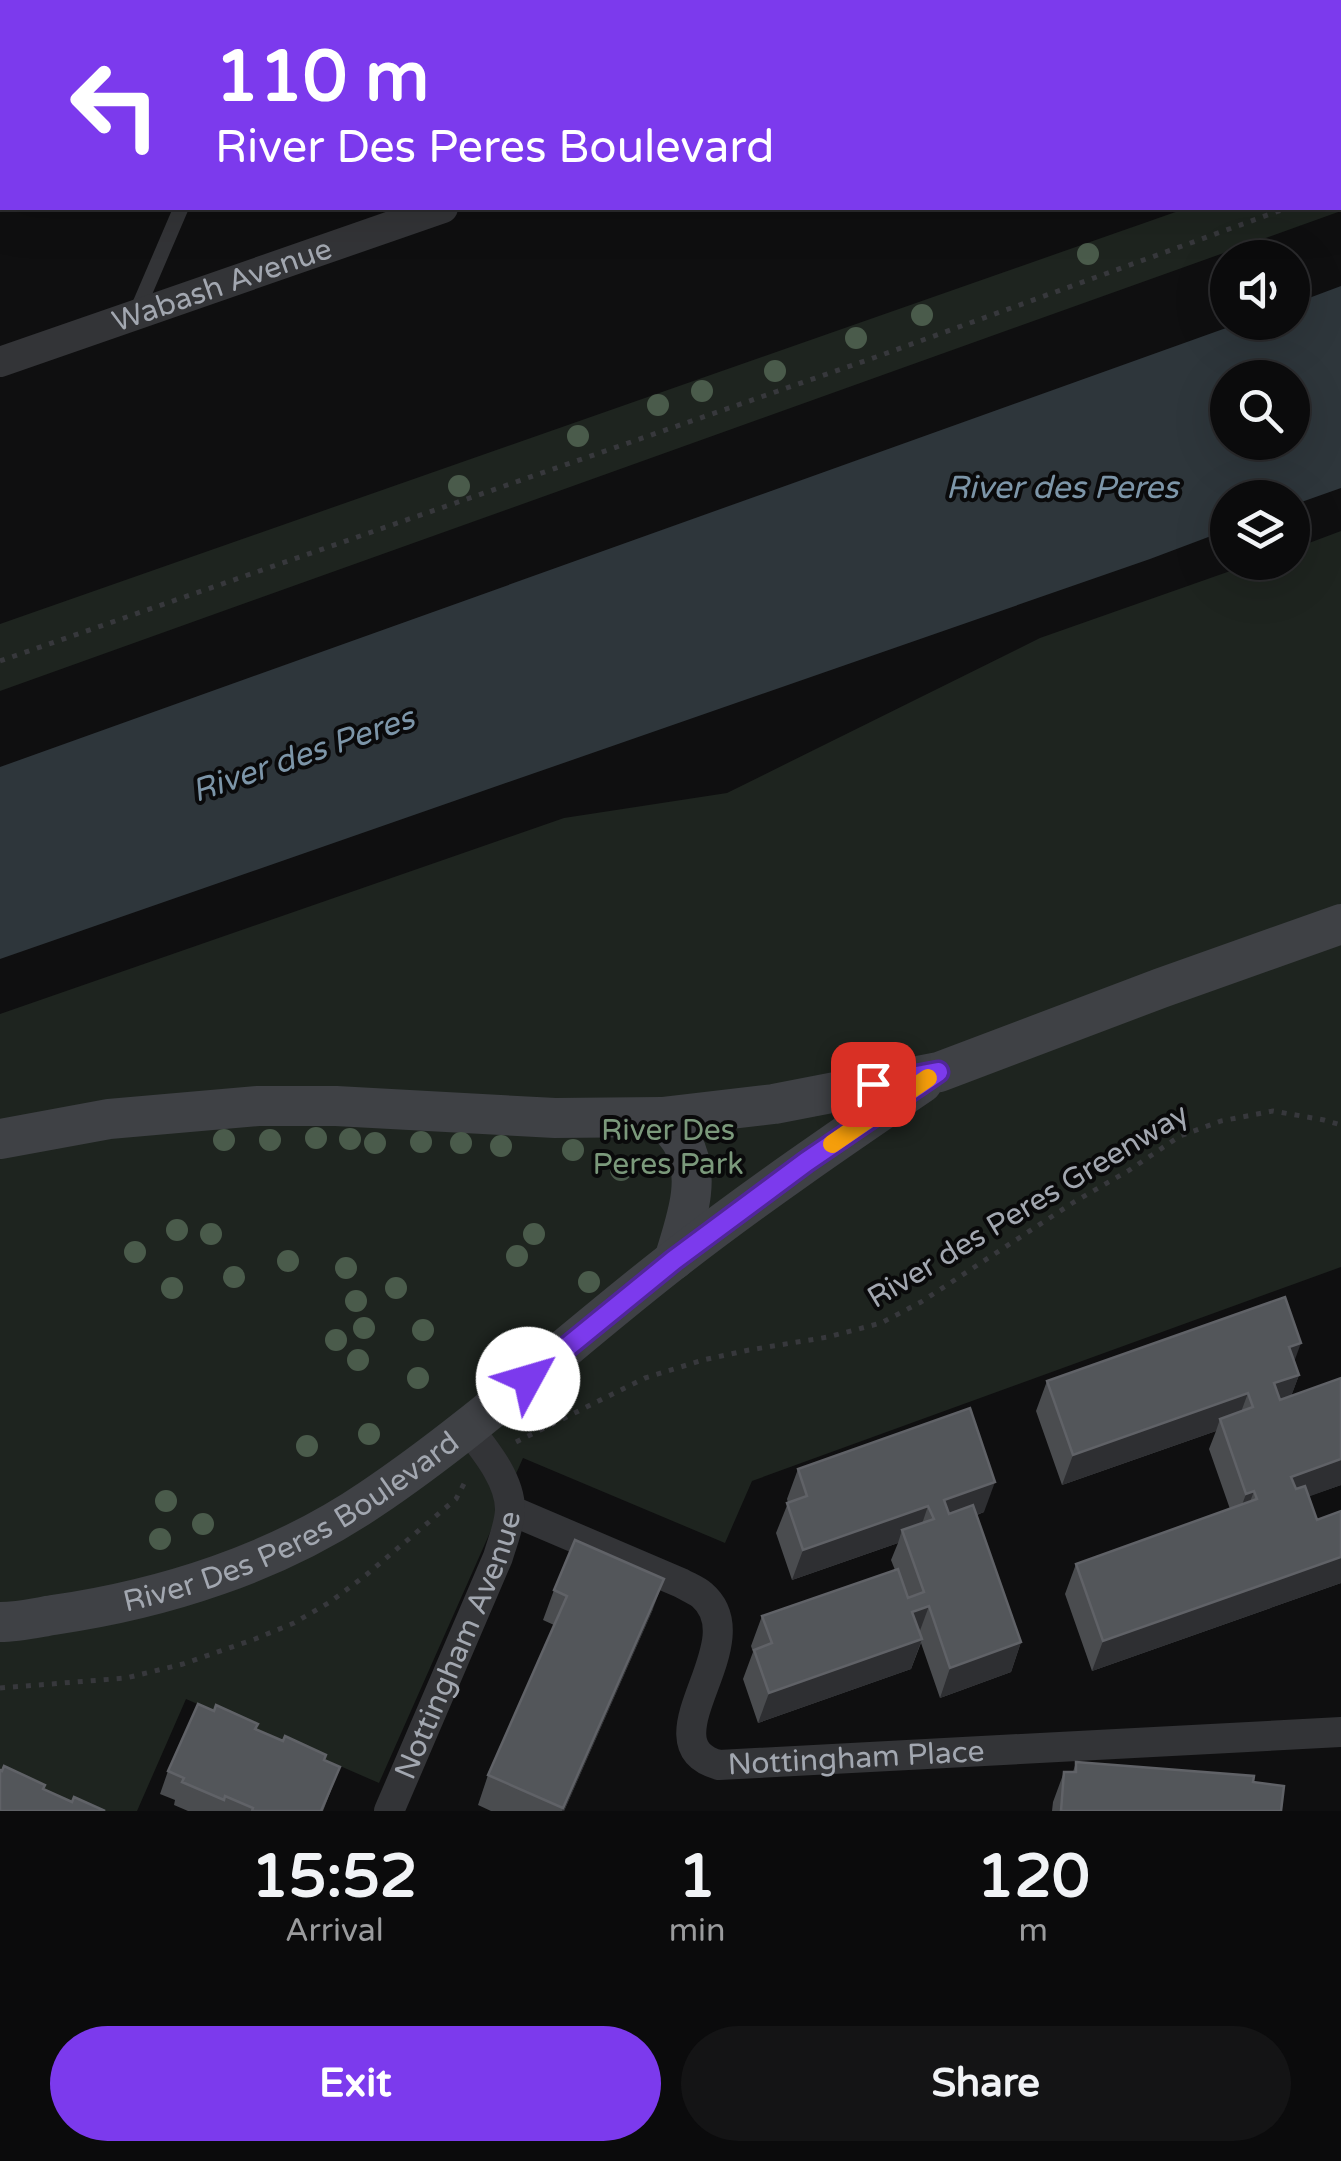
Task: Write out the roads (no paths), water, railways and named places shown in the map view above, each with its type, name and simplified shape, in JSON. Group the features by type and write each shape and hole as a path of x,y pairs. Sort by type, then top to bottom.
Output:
{"main road":[{"name":"River Des Peres Boulevard","path":"0,1139 109,1119 258,1106 336,1106 554,1118 662,1117 774,1104 938,1072 1341,924"},
{"name":"River Des Peres Boulevard","path":"0,1622 88,1610 156,1594 269,1556 321,1530 369,1501 467,1428 674,1260 806,1162 938,1072"},
{"path":"662,1117 682,1141 691,1164 686,1220 674,1260"}],"street":[{"name":"Wabash Avenue","path":"0,362 437,210"},
{"name":"Nottingham Avenue","path":"390,1811 498,1557 510,1510 510,1498 491,1458 467,1428"},
{"name":"Nottingham Place","path":"510,1510 700,1592 709,1602 719,1638 691,1737 696,1752 710,1763 775,1764 1341,1732"}],"lane":[{"path":"136,313 180,210"}],"water":[{"name":"River des Peres","path":"1341,286 1341,488 1310,499 1310,480 1210,480 1210,536 1150,559 0,959 0,767 1210,334 1210,340 1310,340 1310,298"}],"park label":[{"name":"River Des Peres Park","path":"668,1147"}]}
